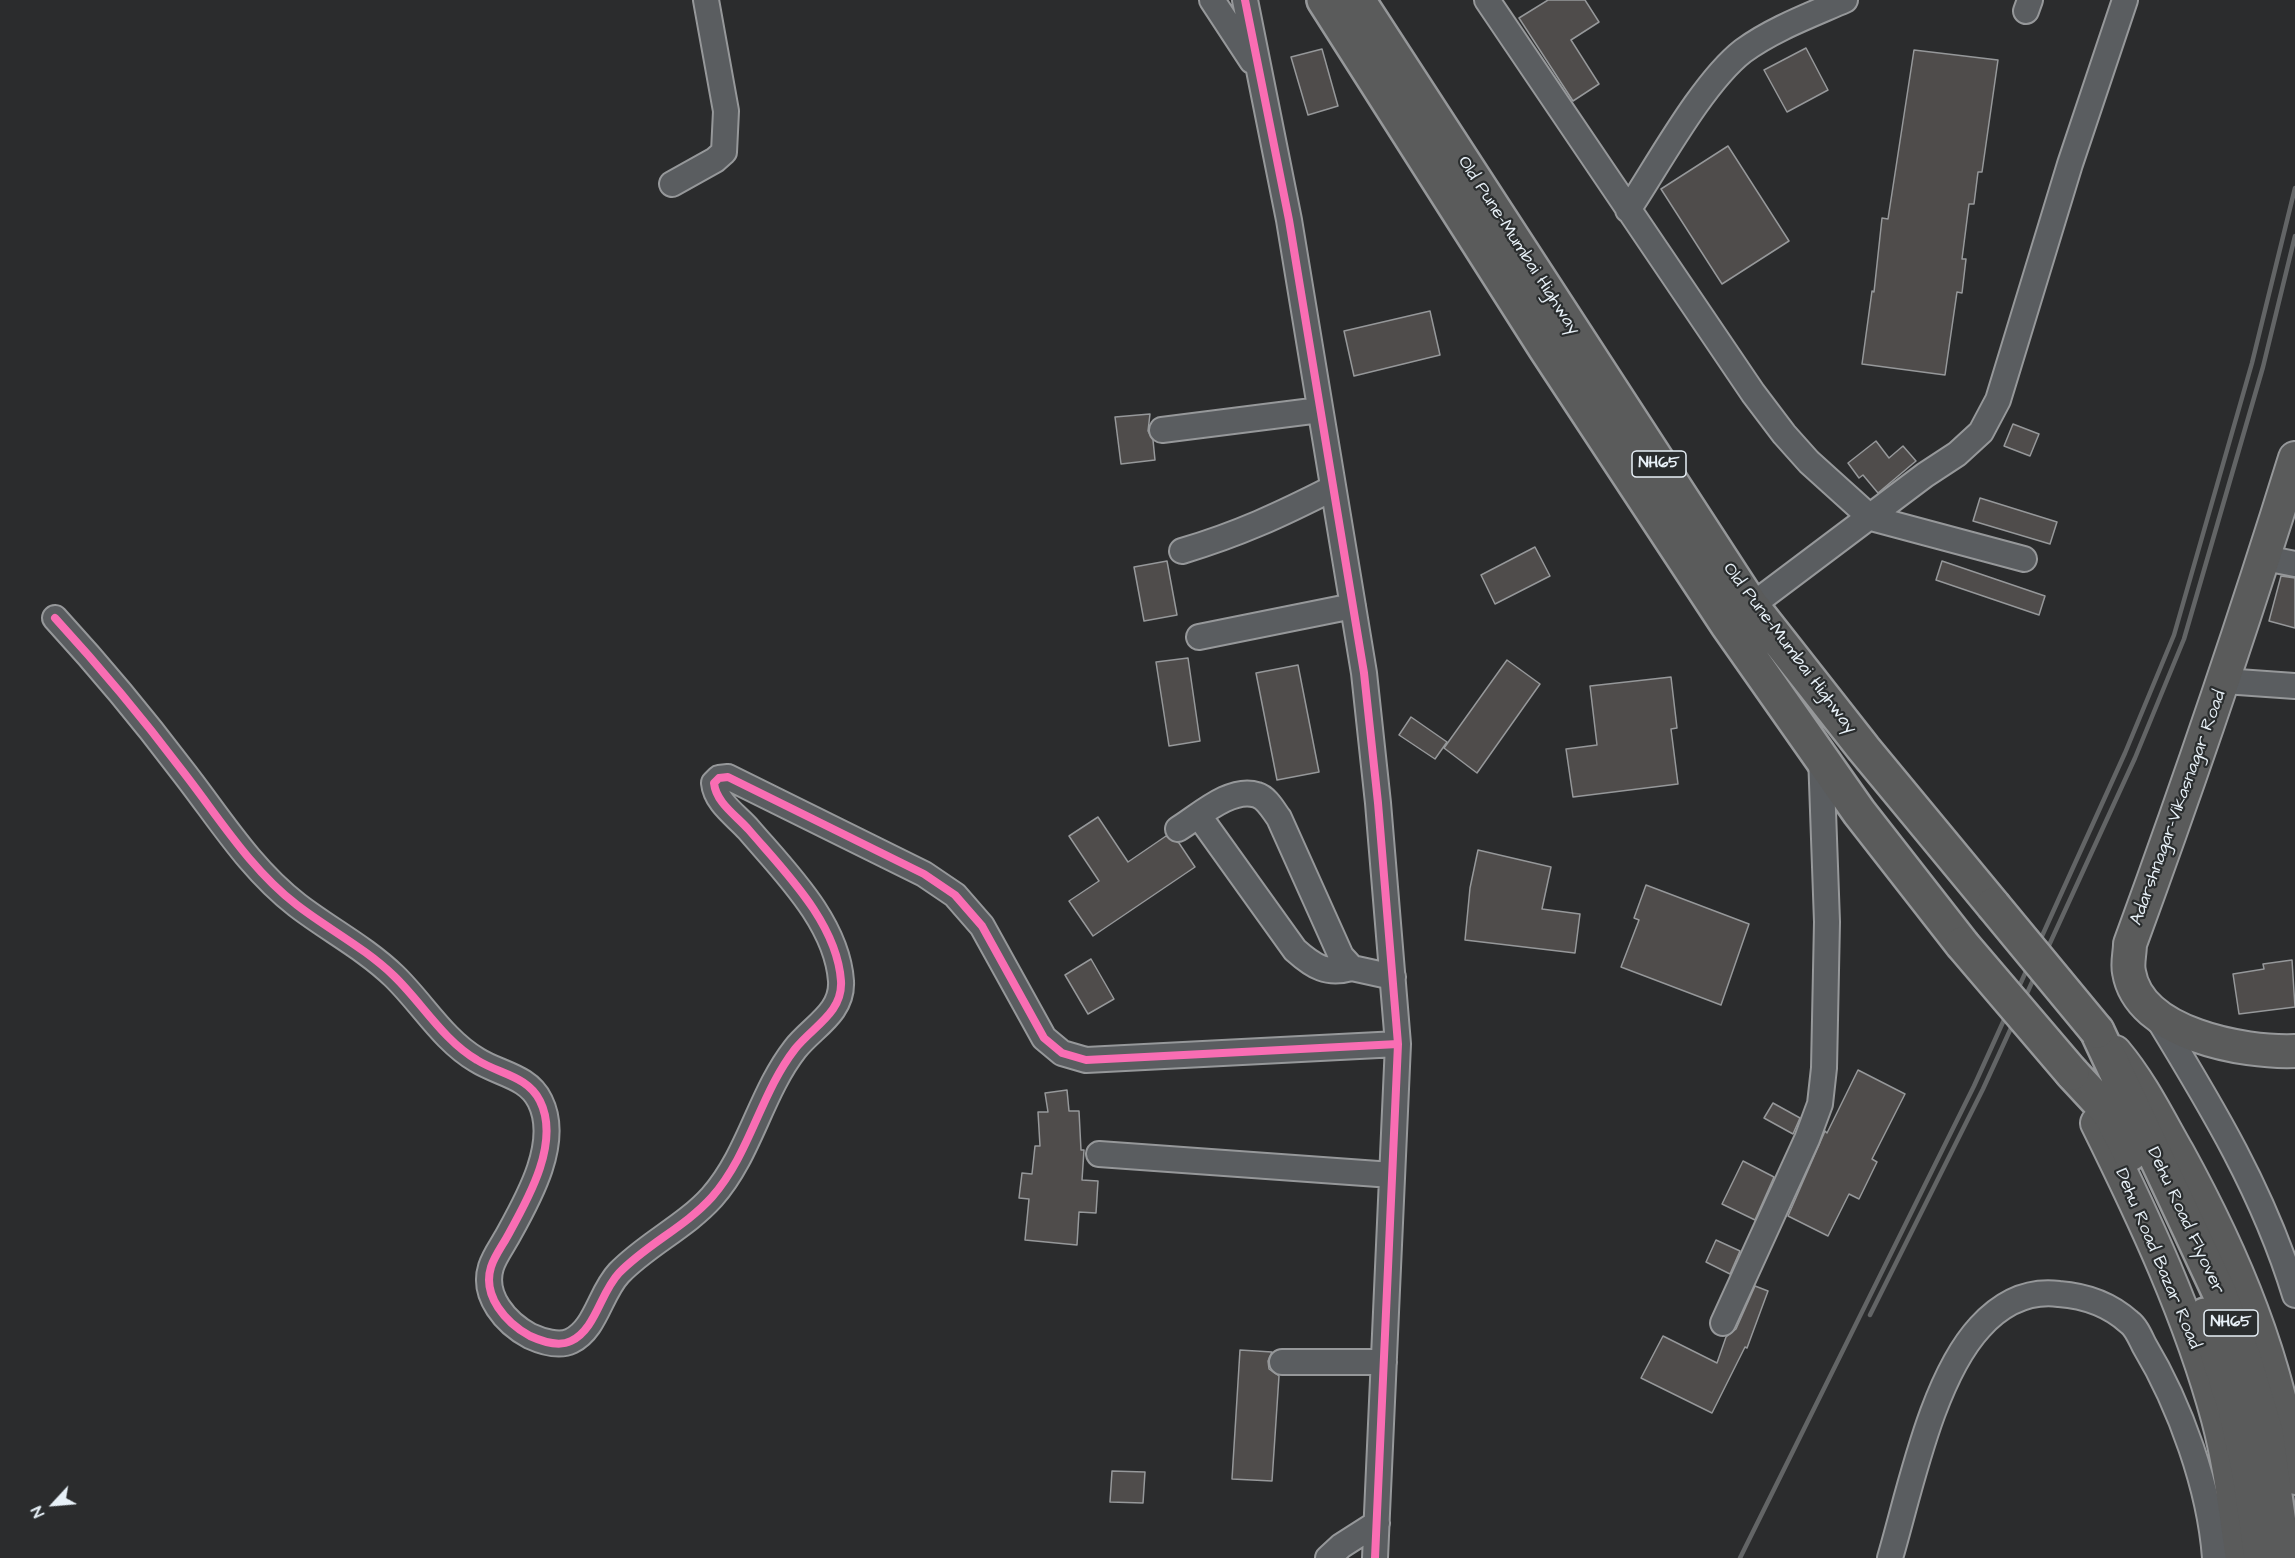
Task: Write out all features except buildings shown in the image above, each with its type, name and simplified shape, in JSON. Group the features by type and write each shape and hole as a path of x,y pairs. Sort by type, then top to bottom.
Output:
{"highway":[{"name":"Old Pune–Mumbai Highway","path":"1324,0 1540,340 1739,615 1864,749 2097,1031"},
{"name":"Old Pune–Mumbai Highway","path":"1358,0 1739,615 1821,755 1859,812 1962,944"},
{"name":"Dehu Road Flyover","path":"1962,944 2072,1073 2121,1109 2219,1292 2244,1358 2266,1432 2284,1558"},
{"name":"Dehu Road Flyover","path":"2097,1031 2121,1109 2192,1278 2235,1409 2248,1473 2261,1558"}],"main road":[{"name":"Adarshnagar-Vikasnagar Road","path":"2295,458 2280,561 2224,681 2130,944 2129,972 2140,998 2157,1017 2182,1030 2259,1050 2295,1051"},
{"path":"2097,1031 2137,1078 2214,1218 2244,1286 2281,1401 2295,1478"},
{"name":"Dehu Road Bazar Road","path":"2072,1073 2130,1191 2185,1316 2218,1420 2242,1558"}],"street":[{"path":"672,184 715,160 724,152 726,111 706,0"},
{"path":"1212,0 1259,73"},
{"path":"1245,0 1289,220 1364,673 1393,977 1398,1044 1376,1558"},
{"path":"1487,0 1628,210 1784,434 1871,518 2024,559"},
{"path":"1628,210 1708,88 1738,56 1773,33 1845,0"},
{"path":"1739,615 1871,518 1925,475 1957,454 1981,432 1998,400 2070,164 2125,0"},
{"path":"1162,430 1320,410"},
{"path":"1182,551 1252,528 1333,488"},
{"path":"1199,637 1353,606"},
{"path":"55,618 129,702 256,869 296,904 391,973 428,1011 456,1046 480,1062 526,1082 540,1101 546,1123 544,1153 534,1188 491,1266 489,1286 496,1305 511,1323 531,1336 559,1345 572,1341 587,1329 602,1295 619,1273 707,1203 727,1180 777,1078 797,1047 834,1010 842,988 839,962 824,929 801,894 747,828 719,798 714,783 719,778 728,777 831,826 924,874 955,895 982,926 1044,1038 1062,1053 1086,1060 1398,1044"},
{"path":"2224,681 2295,686"},
{"path":"1723,1323 1807,1139 1820,1104 1824,1068 1827,922 1821,755"},
{"path":"1178,829 1241,793 1257,795 1268,802 1283,828 1341,956 1352,968"},
{"path":"1199,816 1295,950 1312,964 1324,970 1336,972 1352,968 1393,977"},
{"path":"2157,1017 2241,1159 2281,1248 2295,1295"},
{"path":"1099,1154 1392,1175"},
{"path":"1890,1558 1935,1410 1958,1360 1979,1328 2004,1305 2025,1295 2051,1293 2077,1295 2103,1304 2131,1323 2153,1360 2178,1416 2203,1490 2213,1529 2215,1558"},
{"path":"1282,1362 1384,1362"},
{"path":"1328,1558 1341,1546 1377,1523"}],"railway":[{"path":"1740,1558 1974,1086 2125,753 2174,635 2252,363 2295,188"},
{"path":"1870,1315 1983,1089 2135,758 2184,639 2263,367 2295,236"}],"cycle path":[{"path":"1245,0 1289,220 1364,673 1378,803 1398,1044 1375,1558"},
{"path":"55,618 104,673 166,749 235,841 264,875 297,905 383,966 443,1032 465,1052 486,1065 521,1081 535,1093 545,1117 547,1135 544,1153 532,1189 494,1259 489,1278 490,1288 498,1308 513,1324 539,1340 566,1343 579,1335 592,1319 619,1273 712,1197 736,1162 783,1067 795,1049 825,1019 837,1002 841,981 837,960 820,919 793,881 723,803 714,783 719,778 728,777 924,874 955,895 982,926 1044,1038 1062,1053 1086,1060 1398,1044"}]}
